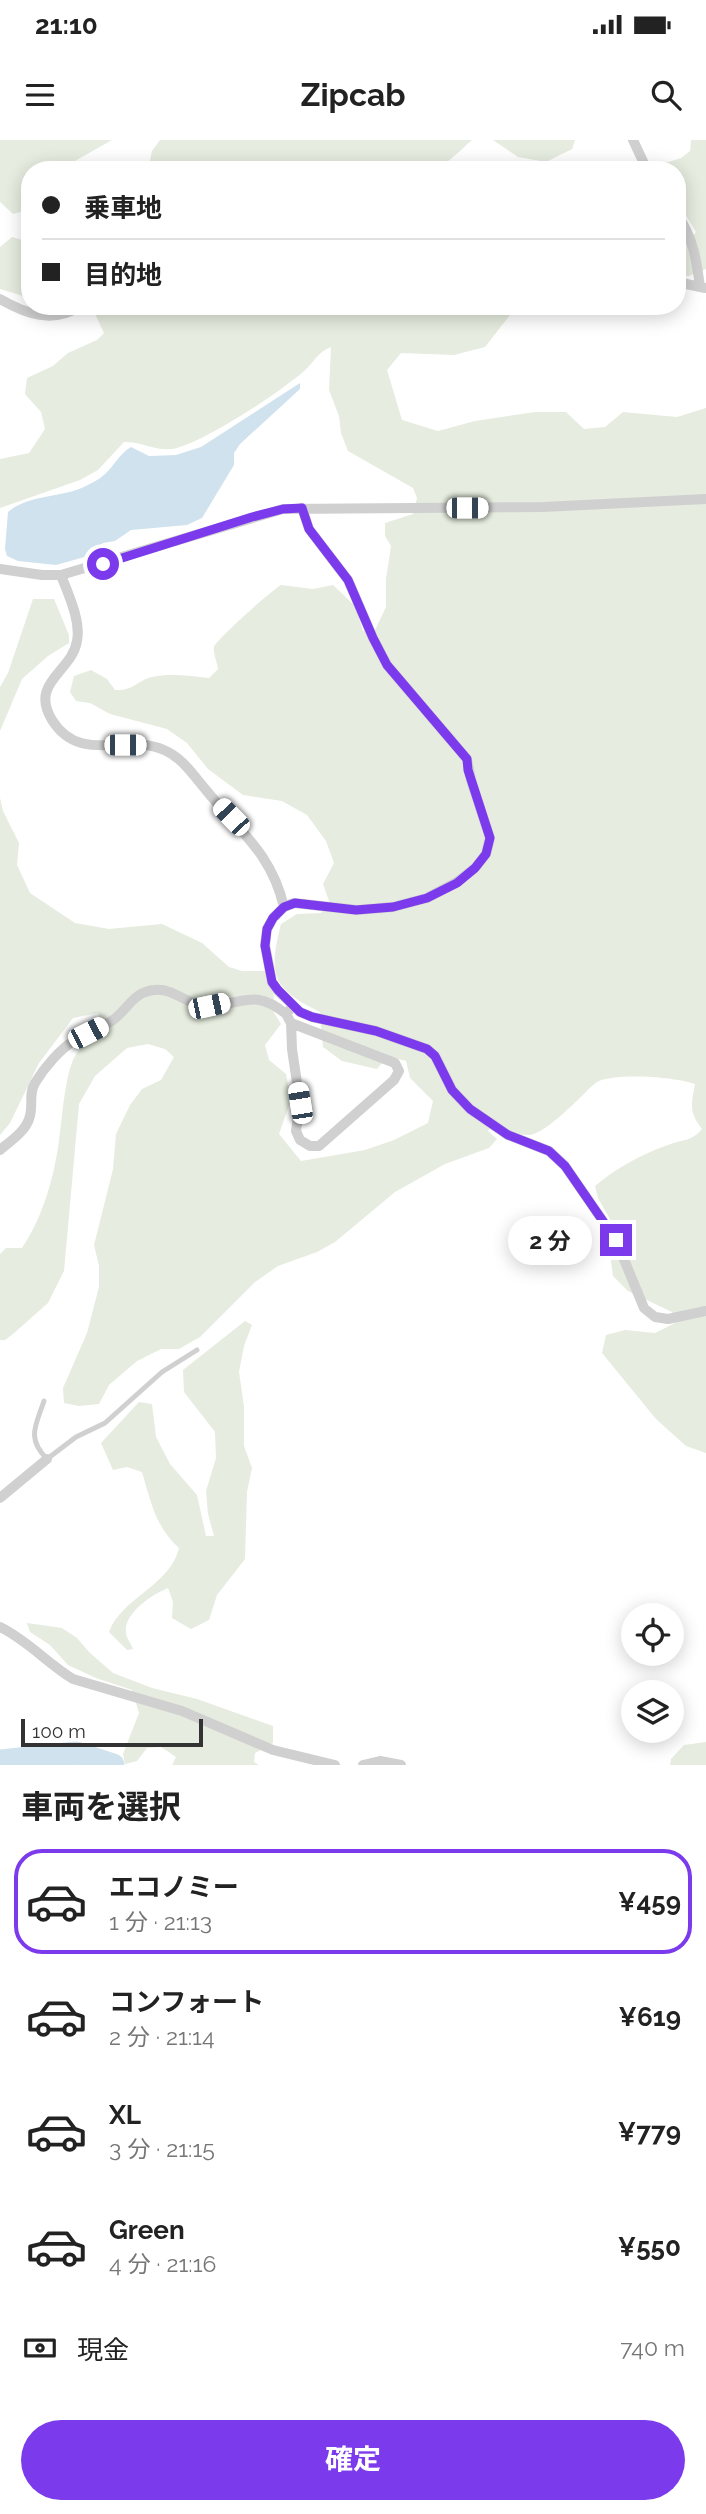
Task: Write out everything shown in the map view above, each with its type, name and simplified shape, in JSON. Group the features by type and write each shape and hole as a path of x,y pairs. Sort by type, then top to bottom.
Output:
{"street":[{"path":"633,140 643,161"},
{"path":"686,232 703,287"},
{"path":"0,299 21,308"},
{"path":"43,315 53,318 60,315"},
{"path":"0,569 61,575 283,509 543,507 706,499"},
{"path":"0,1150 29,1119 30,1094 34,1084 61,1050 72,1041 114,1019 132,999 143,992 166,990 185,1000 209,1006 237,1000 264,1000 290,1014 395,1063 399,1071 394,1080 319,1146 310,1146 300,1140 296,1131 300,1103 290,1014 272,982 265,946 267,929 284,907 295,903 356,910 393,907 427,898 457,883 475,868 486,854 490,838 468,770 467,759 387,665 348,580 309,529 302,508"},
{"path":"61,575 75,616 78,638 75,650 50,681 45,693 52,720 64,733 80,743 101,747 150,745 166,750 183,763 262,853 277,884 284,907"},
{"path":"290,1014 376,1031 427,1049 435,1056 452,1090 470,1109 508,1135 549,1151 565,1166 616,1240 644,1308 654,1317 668,1319 706,1311"},
{"path":"0,1498 47,1459"},
{"path":"0,1627 14,1633 73,1678 182,1711 273,1750 335,1765"},
{"path":"363,1765 380,1761 401,1765"}],"lane":[{"path":"44,1401 34,1431 34,1441 47,1459 76,1437 105,1423 162,1372 197,1350"}],"shaded area":[{"path":"0,140 112,140 75,161 21,161 21,212 13,214 0,202"},
{"path":"160,140 472,140 447,161 150,161 152,151"},
{"path":"493,140 575,140 572,149 548,161 518,157"},
{"path":"691,140 706,140 706,269 689,276 686,276 686,244 696,232 686,216 686,161 672,161 690,151"},
{"path":"12,237 21,240 21,295 0,289 0,247"},
{"path":"510,315 485,347 454,355 401,353 387,370 402,420 438,431 475,421 535,412 566,412 584,429 605,427 623,412 677,417 706,408 706,1453 686,1446 656,1419 602,1353 606,1335 625,1330 655,1333 677,1322 672,1312 628,1291 613,1276 610,1254 611,1221 598,1198 595,1186 630,1162 690,1138 702,1129 692,1108 695,1084 674,1079 633,1077 599,1081 551,1124 530,1135 516,1133 494,1123 488,1131 497,1139 489,1148 445,1164 395,1192 335,1242 317,1252 278,1266 255,1282 200,1337 179,1349 161,1349 137,1361 109,1385 99,1404 79,1406 64,1403 63,1388 87,1333 99,1287 99,1266 94,1245 113,1169 116,1134 130,1105 142,1089 161,1080 174,1057 165,1049 148,1044 127,1048 95,1076 79,1104 64,1271 48,1303 13,1334 0,1340 0,1254 6,1248 22,1248 36,1223 54,1169 66,1085 72,1064 81,1048 104,1033 98,1013 73,1018 39,1063 10,1123 0,1135 0,798 3,811 19,843 17,865 30,893 75,923 109,929 162,924 202,943 229,967 242,971 265,971 274,996 273,1011 281,1024 265,1045 269,1060 286,1074 291,1100 279,1134 301,1161 365,1150 394,1140 428,1123 433,1101 410,1078 406,1061 388,1056 377,1069 342,1061 323,1047 320,1012 292,996 278,978 275,956 281,924 297,914 321,913 330,904 323,884 334,863 326,841 307,815 282,801 243,795 208,769 187,743 167,729 110,714 90,703 76,701 70,692 74,676 91,670 107,679 115,690 127,689 159,676 209,678 218,669 214,649 217,643 281,585 313,589 333,585 355,606 363,631 375,630 386,607 386,579 391,546 385,536 385,523 413,514 417,498 413,488 348,451 329,390 331,347 277,392 191,443 170,449 124,442 98,470 80,480 0,508 0,459 29,453 45,429 41,412 25,394 27,378 53,366 68,353 97,340 104,333 96,316"},
{"path":"33,599 54,599 69,635 69,643 48,656 22,679 0,731 0,687 8,673"},
{"path":"245,1321 252,1325 244,1346 239,1372 244,1407 244,1446 252,1468 247,1492 245,1559 217,1595 209,1620 191,1629 172,1618 173,1602 168,1588 140,1605 126,1626 133,1649 127,1650 109,1632 115,1620 166,1572 179,1548 159,1522 142,1472 127,1467 113,1470 101,1443 139,1402 152,1404 156,1437 170,1464 197,1495 206,1536 214,1536 206,1491 216,1458 215,1432 184,1392 183,1370"},
{"path":"27,1623 62,1628 77,1638 113,1673 273,1726 273,1743 255,1753 254,1762 259,1765 172,1765 176,1757 161,1747 147,1748 137,1761 125,1764 123,1754 139,1713 132,1690 68,1665 50,1645 30,1632"},
{"path":"706,1742 706,1765 670,1765 671,1759 684,1745"},
{"path":"63,1758 93,1763 97,1765 36,1765"}],"water":[{"path":"300,383 300,389 240,444 234,453 234,465 202,518 187,525 131,530 115,541 103,543 88,556 56,565 18,561 7,556 5,549 8,512 16,506 91,484 103,476 131,447 149,456 176,455 201,447"}],"waterway":[{"path":"0,1761 76,1753 113,1765"}],"route":[{"path":"103,564 252,517 283,509 302,508 309,529 348,580 387,665 467,759 468,770 490,838 486,854 475,868 457,883 427,898 393,907 356,910 295,903 284,907 267,929 265,946 272,982 300,1012 376,1031 427,1049 442,1067 452,1090 470,1109 508,1135 549,1151 565,1166 616,1240"}]}
